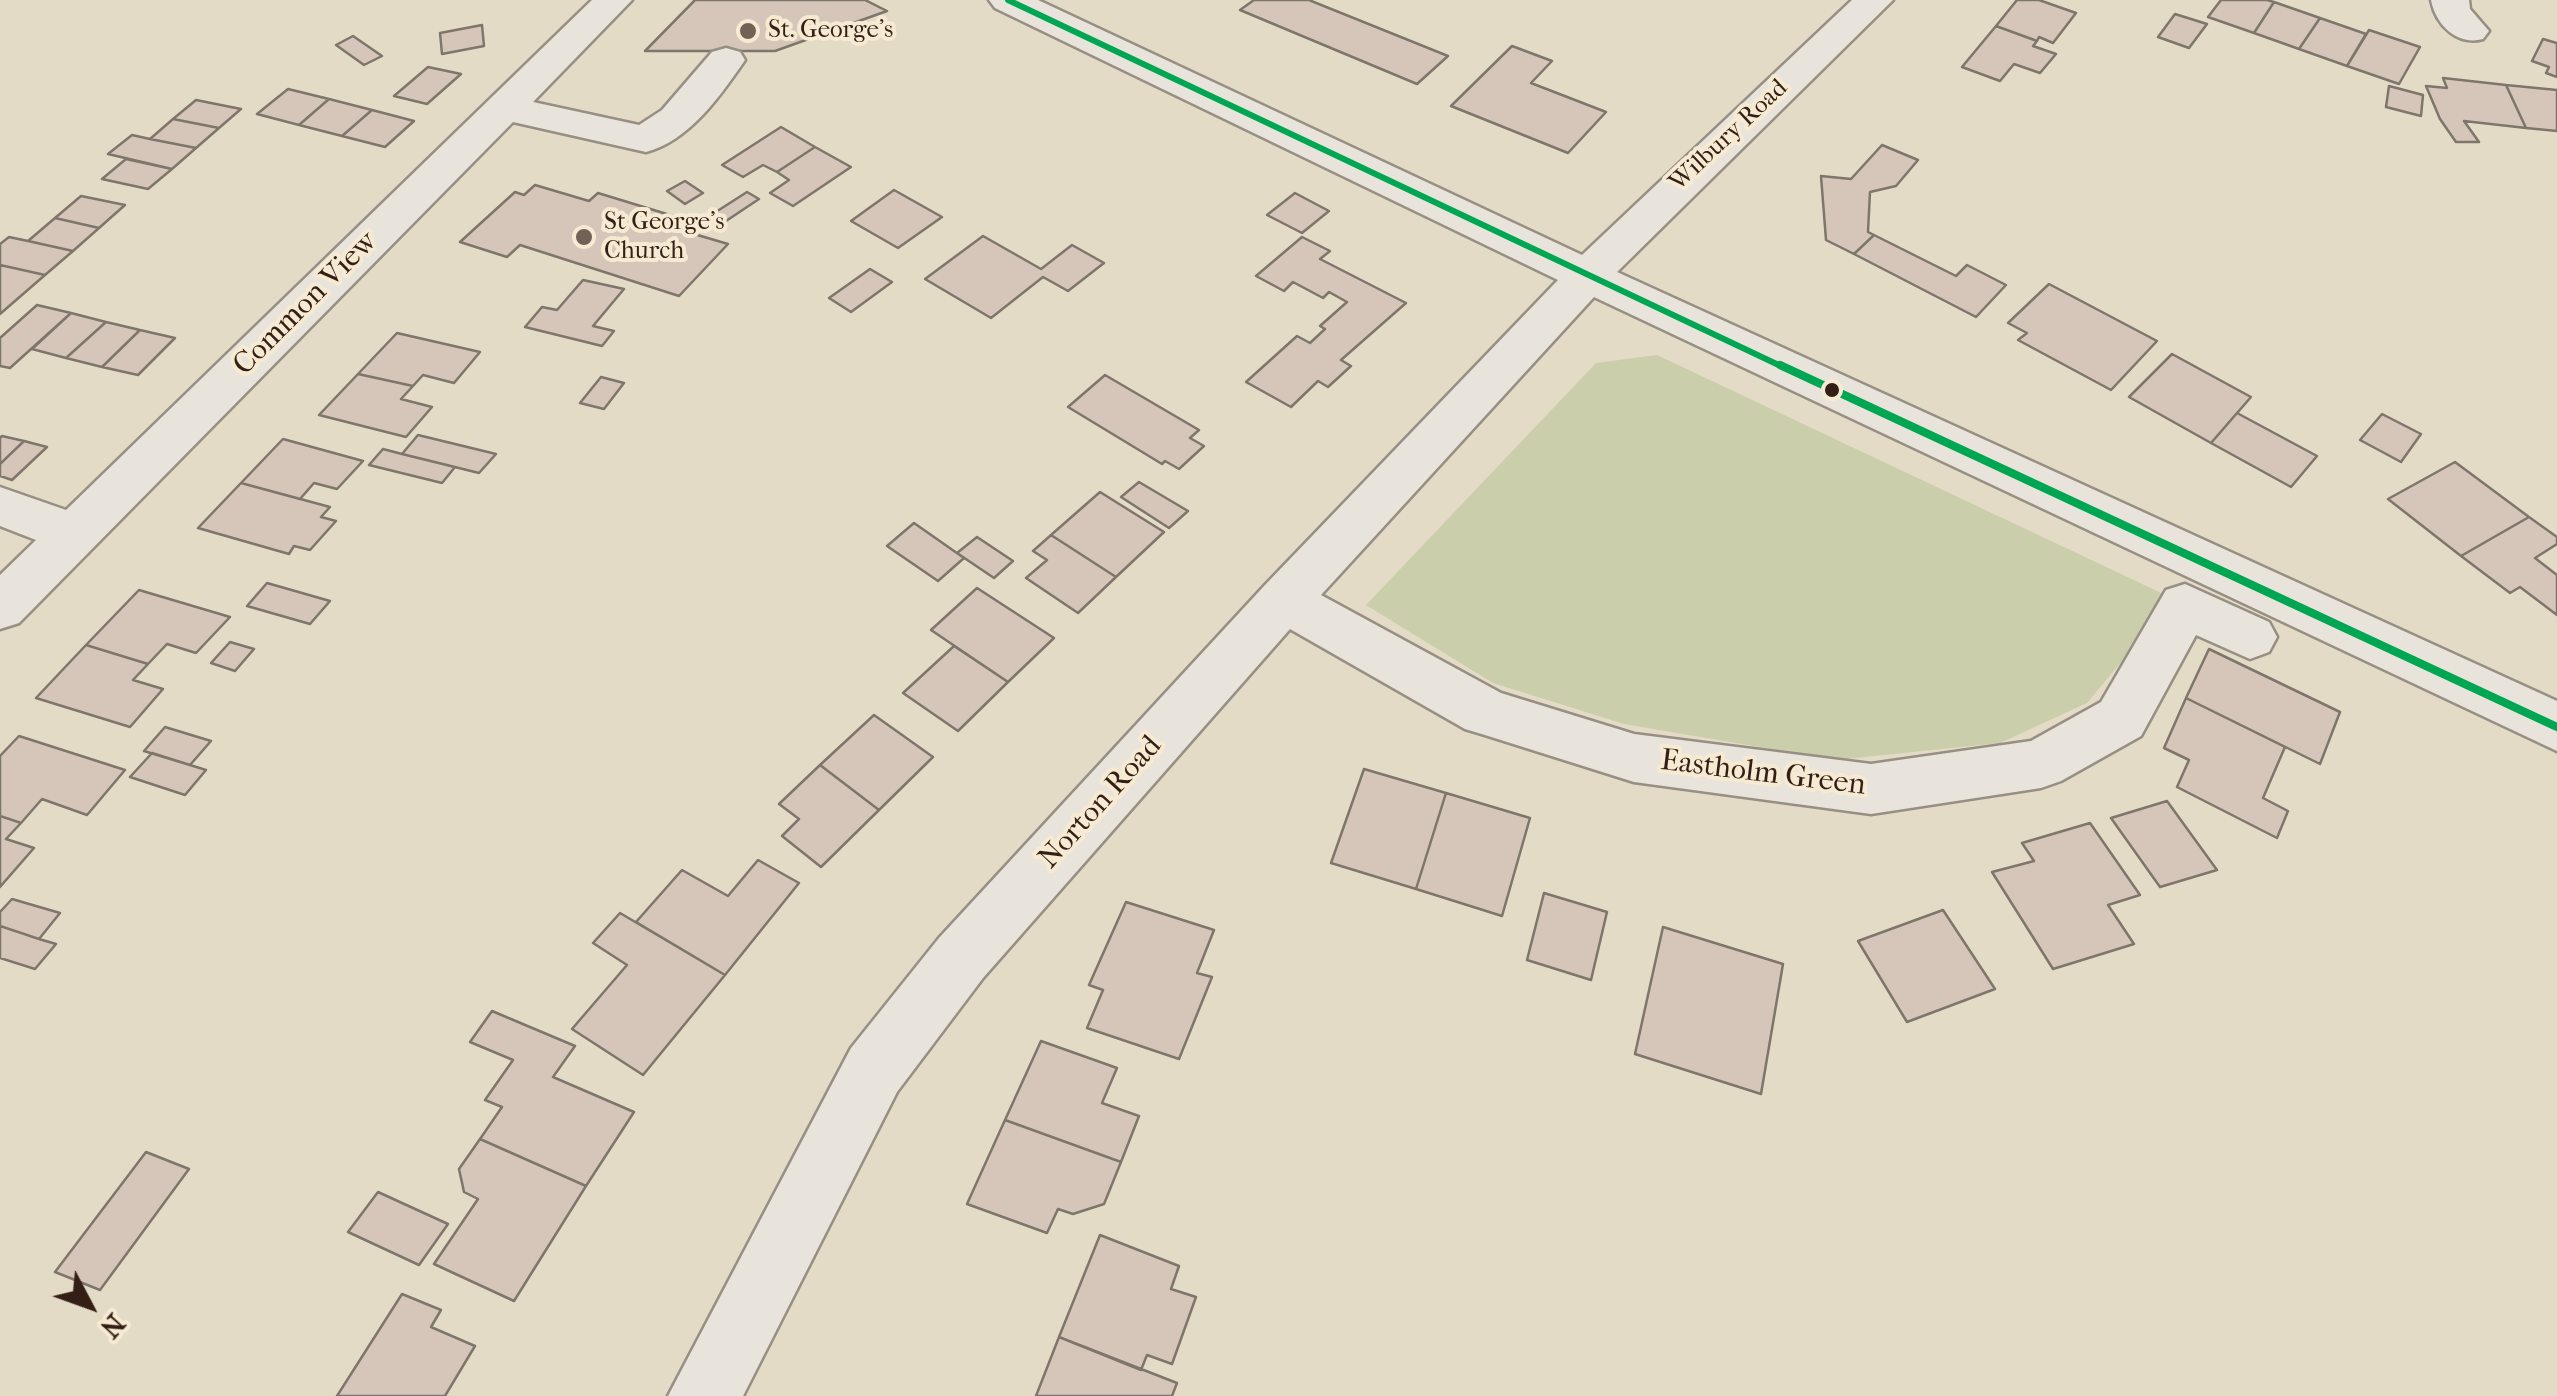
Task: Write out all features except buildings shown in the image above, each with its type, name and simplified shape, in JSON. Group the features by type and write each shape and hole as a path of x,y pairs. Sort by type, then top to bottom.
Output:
{"street":[{"name":"Common View","path":"0,608 613,0"},
{"path":"1008,0 1588,276 2557,727"},
{"name":"Wilbury Road","path":"1588,276 1634,227 1874,0"},
{"path":"503,108 646,139 676,119 726,60"},
{"name":"Norton Road","path":"704,1396 874,1070 961,958 1284,600 1588,276"},
{"path":"0,506 75,534"},
{"name":"Eastholm Green","path":"1284,600 1485,712 1634,758 1871,789 2041,764 2120,719 2184,605 2250,637"}],"green space":[{"path":"1657,355 2174,599 2087,703 2000,743 1836,760 1624,724 1493,683 1366,605 1596,363"}],"transit line":[{"path":"1008,0 1588,276 2557,727"}],"place":[{"name":"St. George's","path":"748,31"},
{"name":"St George's Church","path":"584,237"}]}
